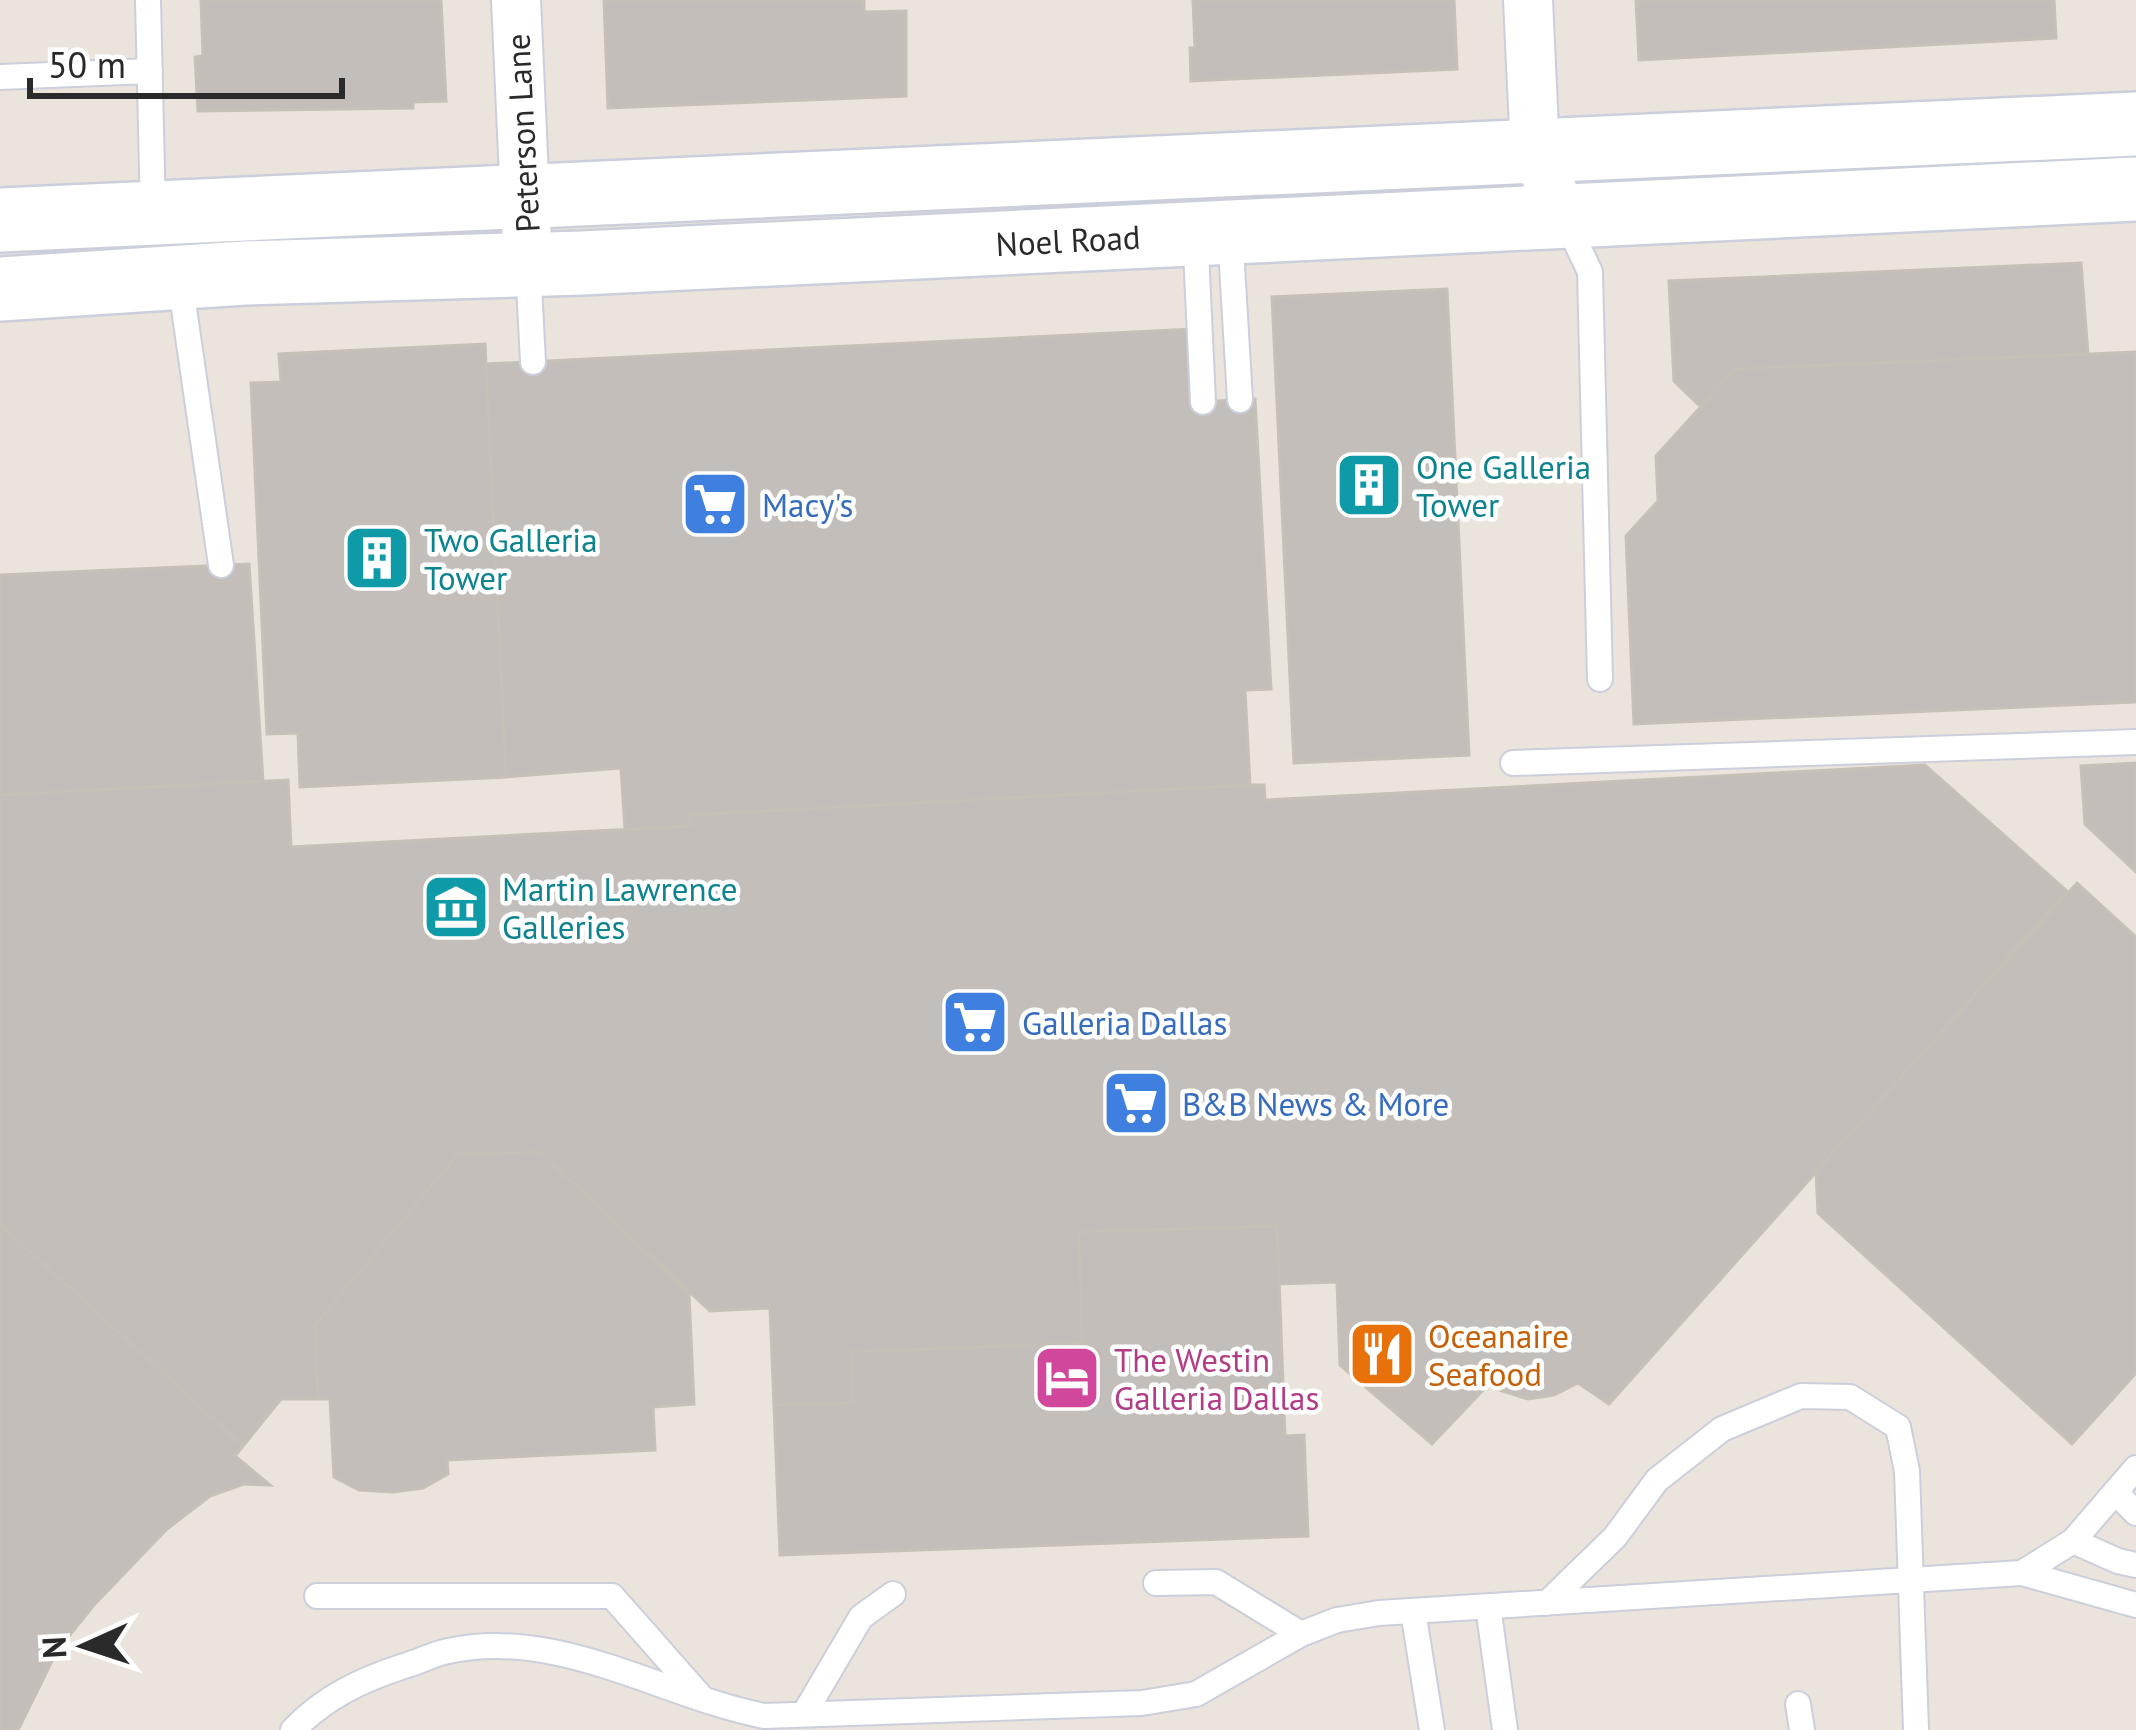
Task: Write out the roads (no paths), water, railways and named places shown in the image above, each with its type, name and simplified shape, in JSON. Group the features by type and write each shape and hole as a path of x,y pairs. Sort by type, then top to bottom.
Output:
{"street":[{"name":"Peterson Lane","path":"516,0 528,266"},
{"path":"1528,0 1535,151 1564,217"},
{"name":"Noel Road","path":"0,220 2136,124"},
{"path":"1208,166 1208,233"},
{"name":"Noel Road","path":"0,289 244,273 528,266 2136,189"}],"lane":[{"path":"148,0 153,214"},
{"path":"0,76 150,71"},
{"path":"1564,217 1590,272 1600,679"},
{"path":"1203,402 1196,251 1208,233 1231,249 1240,400"},
{"path":"528,266 533,362"},
{"path":"179,279 221,565"},
{"path":"1513,763 2136,742"},
{"path":"1546,1603 1615,1537 1657,1480 1722,1429 1802,1396 1850,1397 1898,1427 1907,1471 1916,1730"},
{"path":"2023,1573 2073,1540 2136,1468"},
{"path":"2116,1492 2136,1513"},
{"path":"2073,1540 2118,1562 2136,1564"},
{"path":"293,1730 314,1709 364,1678 450,1651 516,1648 595,1660 764,1716 1142,1703 1196,1694 1301,1634 1337,1620 1413,1611 2023,1573 2136,1605"},
{"path":"1156,1583 1216,1582 1301,1634"},
{"path":"804,1714 861,1617 893,1594"},
{"path":"317,1596 612,1596 703,1698"},
{"path":"1488,1606 1504,1730"},
{"path":"1413,1611 1432,1730"}],"place":[{"name":"One Galleria Tower","path":"1369,485"},
{"name":"Macy's","path":"715,504"},
{"name":"Two Galleria Tower","path":"377,558"},
{"name":"Martin Lawrence Galleries","path":"456,907"},
{"name":"Galleria Dallas","path":"975,1022"},
{"name":"B&B News & More","path":"1136,1103"},
{"name":"Oceanaire Seafood","path":"1382,1354"},
{"name":"The Westin Galleria Dallas","path":"1067,1378"}]}
